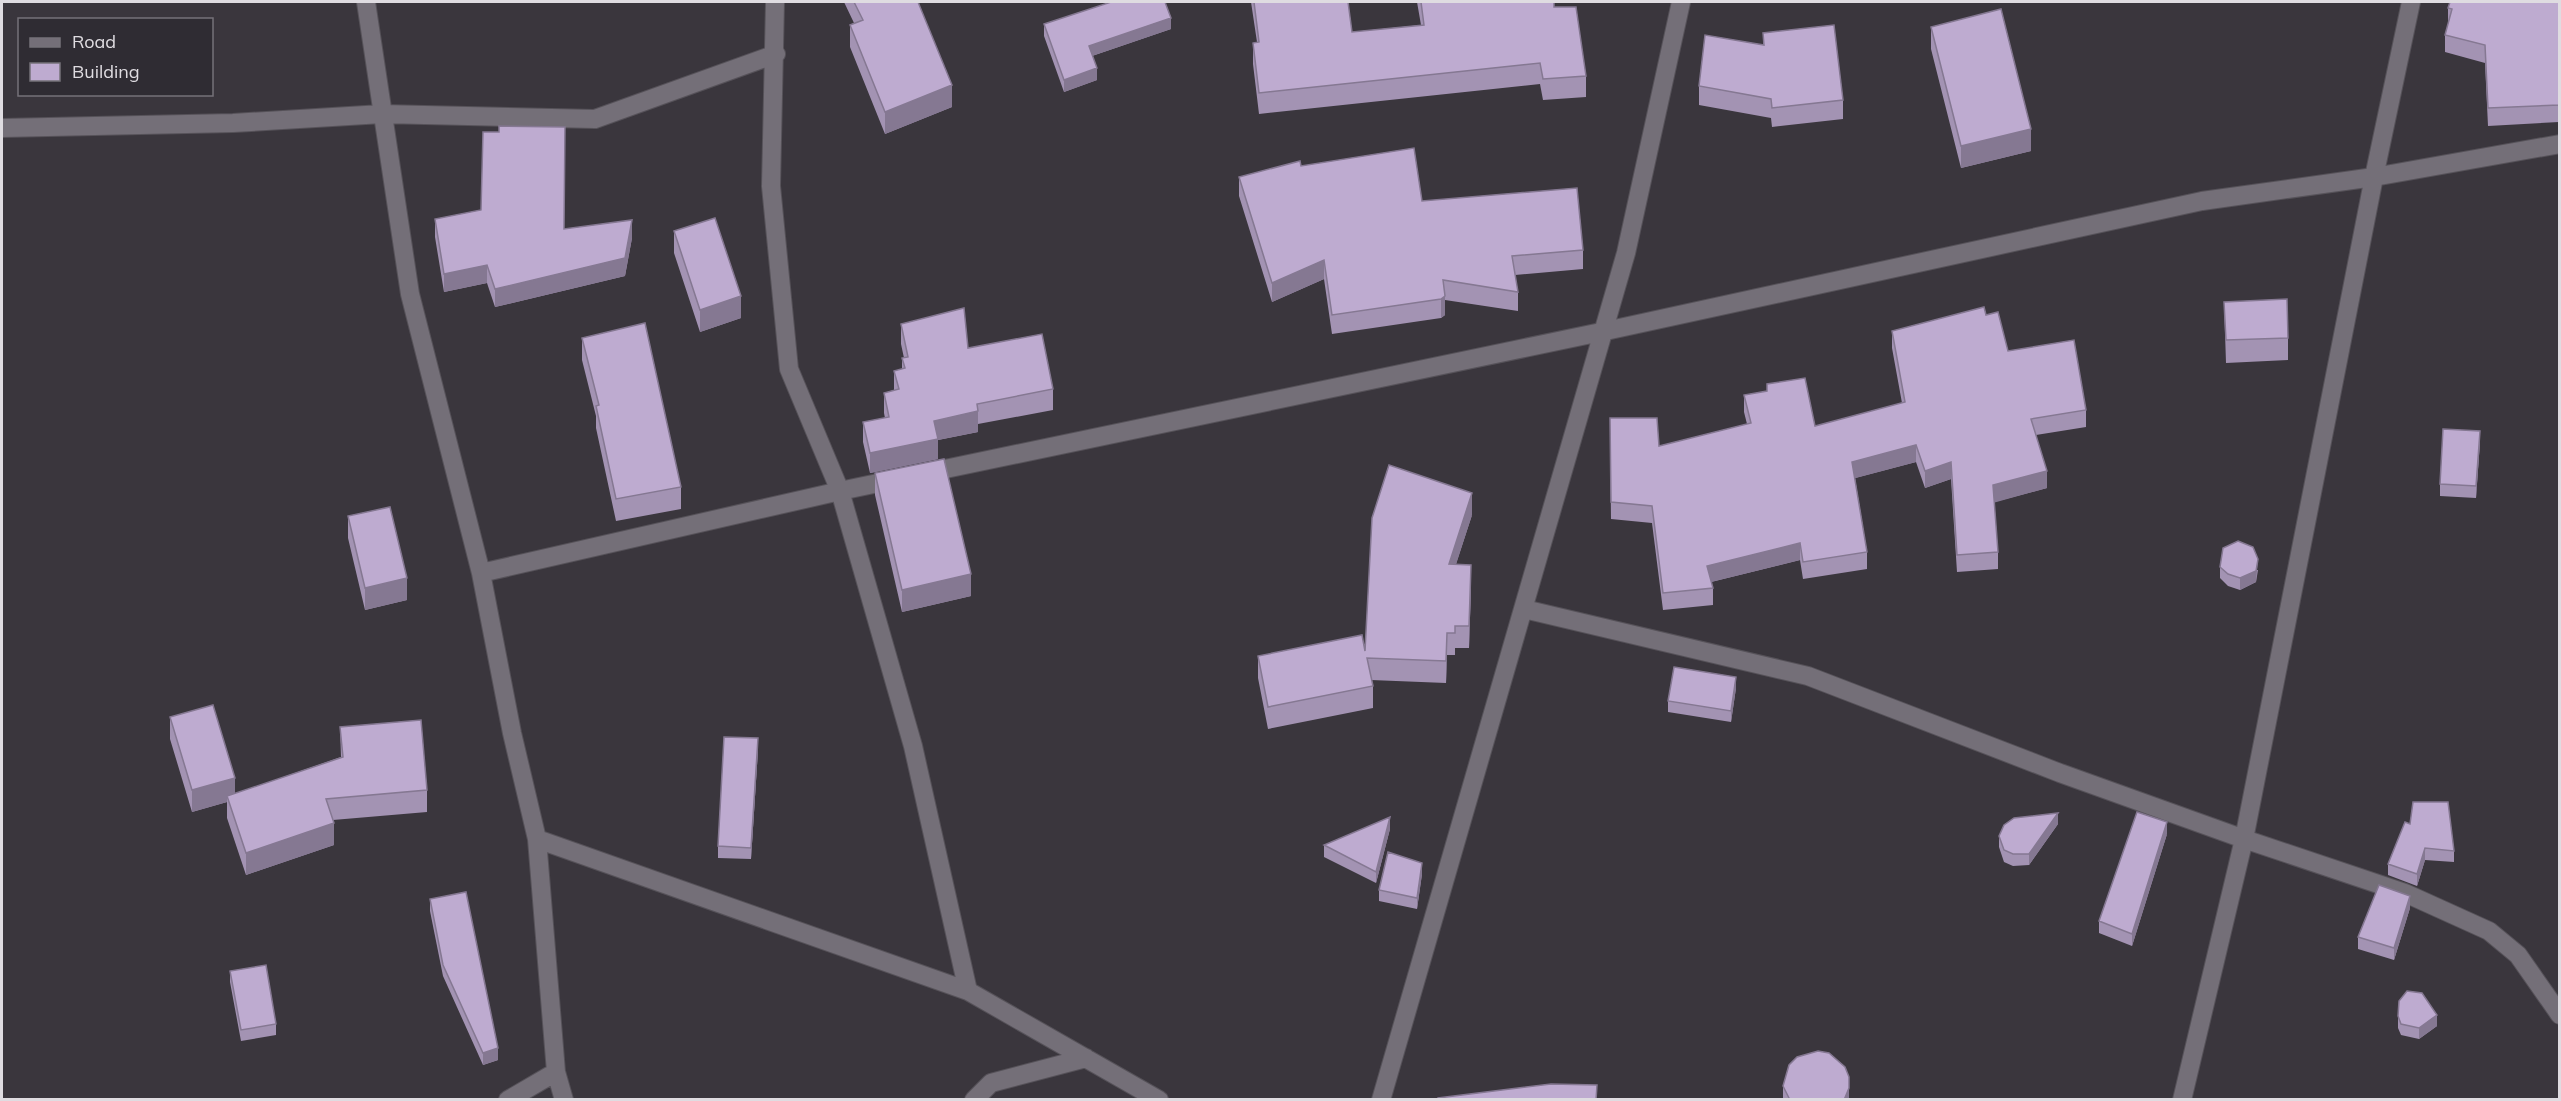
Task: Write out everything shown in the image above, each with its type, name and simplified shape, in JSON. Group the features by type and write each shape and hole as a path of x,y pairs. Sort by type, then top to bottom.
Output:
{"street":[{"path":"366,2 410,294 482,573 512,733 537,840 556,1072 564,1100"},
{"path":"775,2 776,54 771,186 789,369 840,491 913,746 968,992"},
{"path":"1381,1100 1524,609 1601,332 1626,253 1681,2"},
{"path":"2182,1100 2244,840 2374,177 2411,2"},
{"path":"2,128 233,123 382,114 595,119 776,54"},
{"path":"482,573 840,491 1601,332 2202,201 2374,177 2559,144"},
{"path":"1524,609 1808,676 2060,773 2244,840 2405,893 2489,931 2518,955 2559,1015"},
{"path":"537,840 968,992 1159,1100"},
{"path":"974,1100 991,1083 1086,1058"},
{"path":"508,1100 556,1072"}],"building":[{"path":"854,2 918,2 952,85 885,112 850,25 863,20"},
{"path":"1111,2 1165,2 1171,18 1089,46 1097,68 1064,80 1044,24"},
{"path":"1254,2 1348,2 1352,32 1424,25 1421,2 1554,2 1554,7 1576,7 1586,76 1543,79 1540,63 1259,93 1253,43 1259,42"},
{"path":"2450,2 2559,2 2559,105 2488,108 2485,45 2445,35 2452,9 2448,8"},
{"path":"2001,9 2031,129 1961,146 1931,27"},
{"path":"1834,25 1843,100 1772,108 1771,99 1699,86 1705,35 1764,45 1763,33"},
{"path":"499,126 565,127 564,229 632,220 625,258 495,289 487,265 444,274 435,219 481,210 483,132 499,132"},
{"path":"1414,148 1422,201 1577,188 1583,250 1512,256 1518,292 1443,280 1445,296 1441,299 1332,315 1324,260 1272,283 1239,177 1300,161 1301,166"},
{"path":"715,218 741,296 700,310 674,231"},
{"path":"2287,299 2288,338 2226,340 2224,302"},
{"path":"1984,307 1986,315 1998,312 2008,351 2074,340 2086,410 2031,419 2047,471 1993,485 1998,552 1957,555 1951,462 1925,471 1916,445 1852,462 1867,552 1803,562 1800,543 1707,566 1713,588 1663,593 1652,506 1611,502 1610,418 1657,418 1659,446 1751,423 1744,395 1767,391 1767,384 1805,378 1815,426 1905,402 1892,331"},
{"path":"964,308 968,348 1042,334 1053,389 977,404 978,411 934,421 938,439 870,453 863,422 889,417 884,393 899,389 894,371 905,368 902,358 908,357 901,324"},
{"path":"645,323 681,487 616,499 596,406 599,405 582,338"},
{"path":"2443,429 2480,431 2476,486 2440,484"},
{"path":"944,459 971,574 902,590 875,473"},
{"path":"1389,465 1472,493 1449,564 1471,565 1469,626 1455,626 1455,633 1447,633 1446,661 1367,658 1373,686 1268,707 1258,656 1362,635 1365,651 1372,518"},
{"path":"390,507 407,578 365,588 348,516"},
{"path":"2238,541 2253,547 2258,559 2256,571 2240,578 2228,574 2220,567 2223,548"},
{"path":"1674,667 1736,677 1731,711 1668,701"},
{"path":"213,705 235,778 192,790 170,717"},
{"path":"421,720 427,790 326,799 334,823 246,853 227,796 343,757 340,727"},
{"path":"724,737 758,738 751,848 718,846"},
{"path":"2413,802 2448,802 2454,851 2425,848 2417,874 2388,864 2405,822 2410,824"},
{"path":"2137,812 2167,822 2132,934 2099,921"},
{"path":"2058,813 2029,854 2013,854 2004,850 1999,836 2004,825 2014,818"},
{"path":"1390,817 1376,872 1324,845"},
{"path":"1388,852 1422,863 1417,898 1379,890"},
{"path":"2379,885 2410,896 2394,948 2358,937"},
{"path":"466,892 498,1048 483,1053 443,965 430,899"},
{"path":"266,965 276,1024 241,1030 230,971"},
{"path":"2407,991 2422,993 2437,1015 2419,1028 2401,1024 2398,1016 2399,1001"},
{"path":"1818,1051 1829,1053 1845,1067 1849,1077 1849,1088 1844,1100 1790,1100 1783,1086 1789,1065 1797,1057"},
{"path":"1551,1084 1597,1085 1596,1100 1438,1100 1438,1098"}]}
